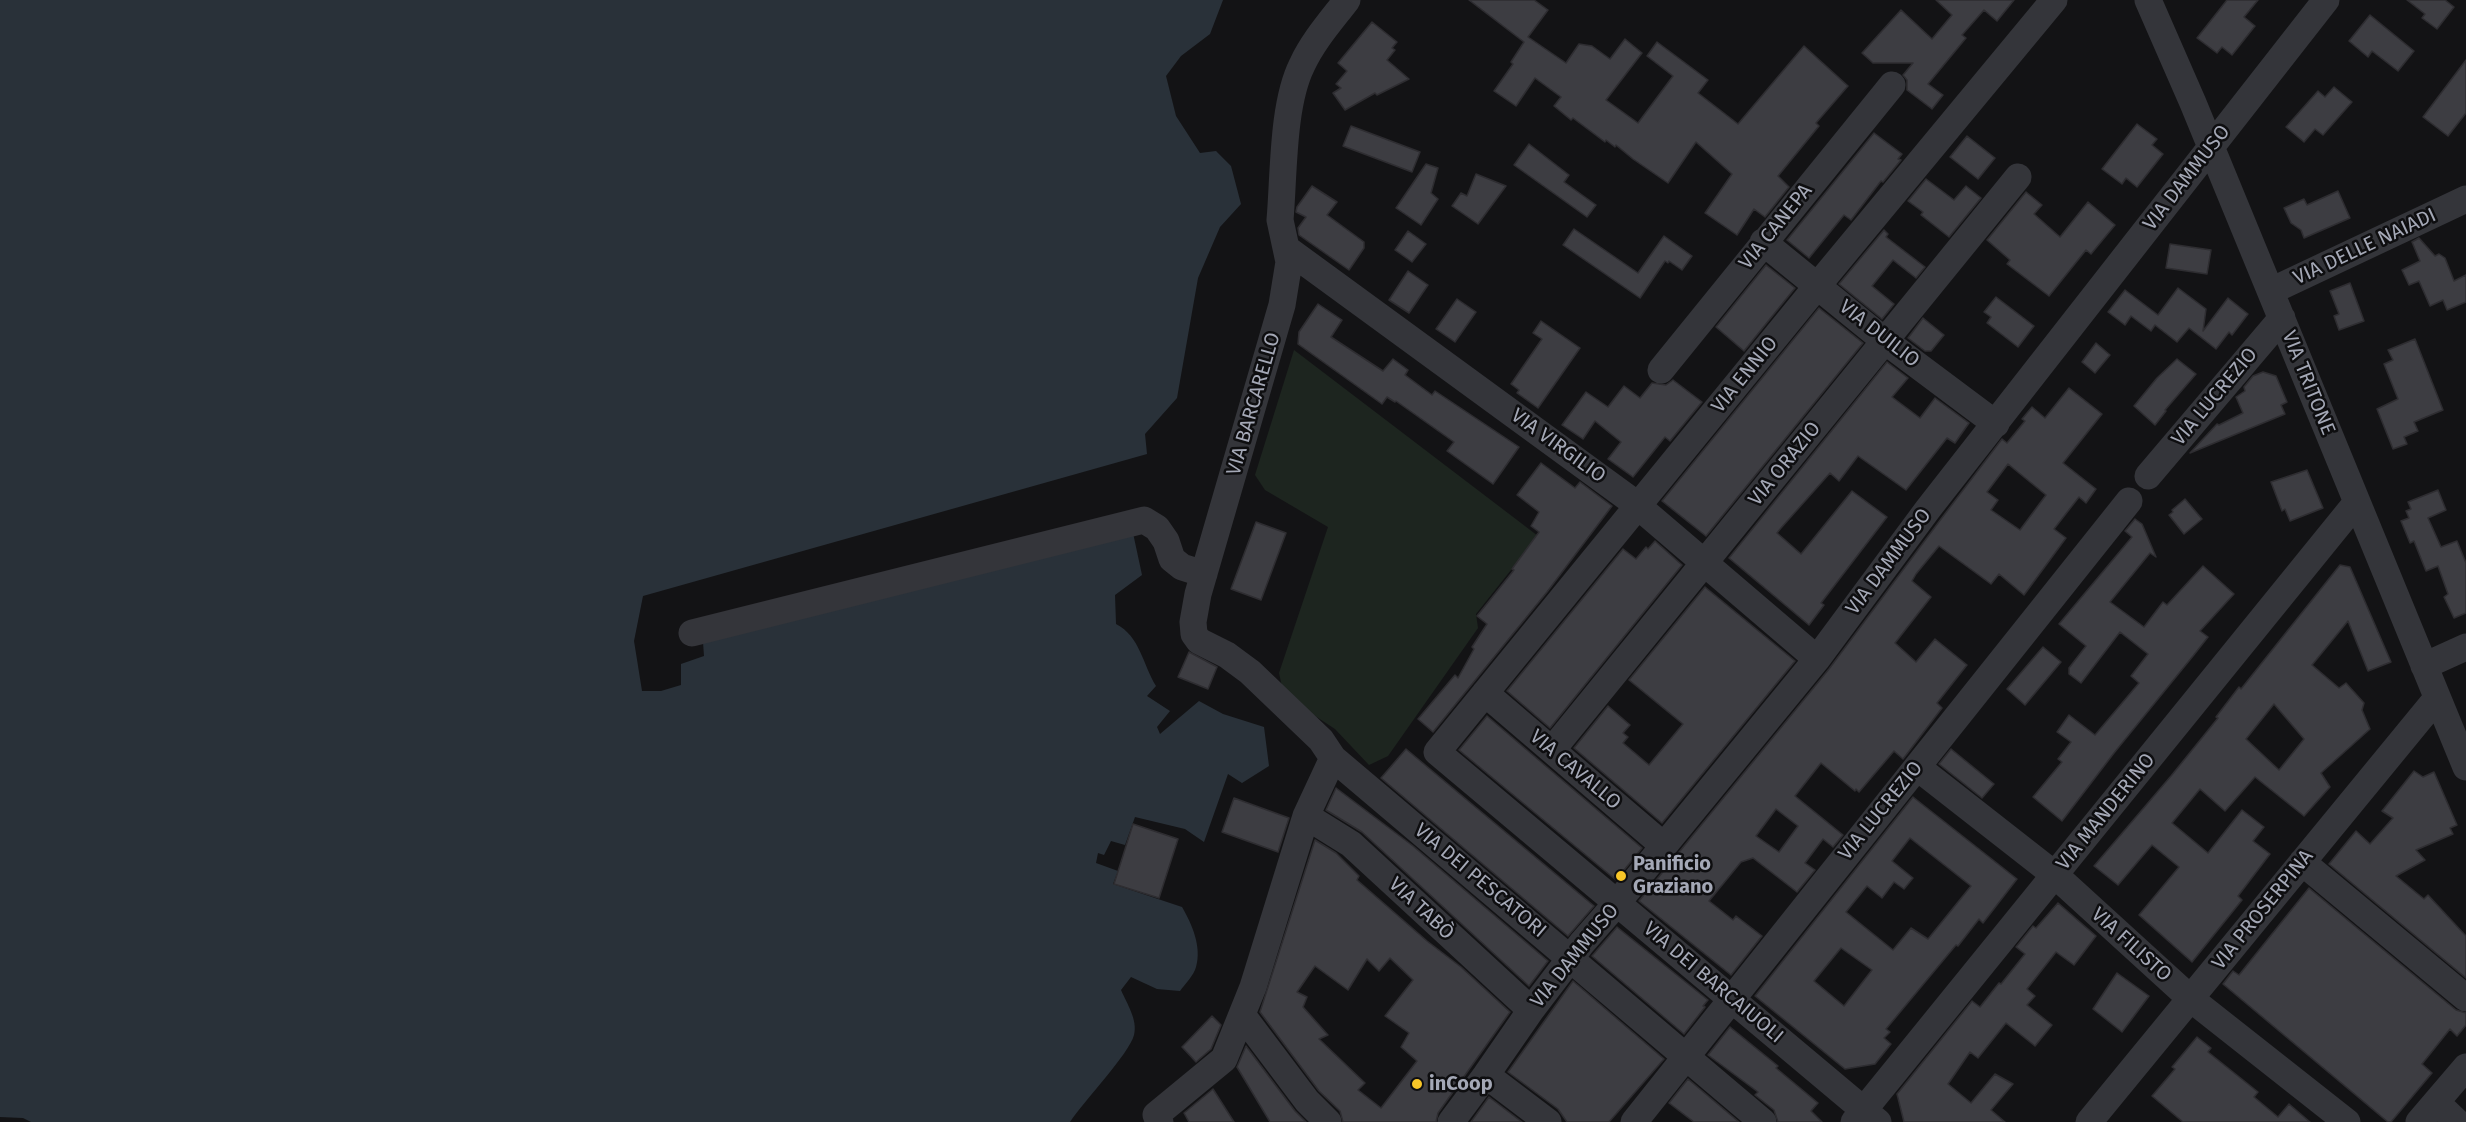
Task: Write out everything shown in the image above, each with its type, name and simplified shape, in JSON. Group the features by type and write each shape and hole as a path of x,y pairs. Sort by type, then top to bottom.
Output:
{"street":[{"name":"VIA BARCARELLO","path":"1333,758 1321,740 1250,672 1227,655 1199,641 1194,634 1192,622 1282,306 1288,274 1287,249 1281,234 1280,220 1292,92 1309,51 1347,0"},
{"name":"VIA ENNIO","path":"1437,752 2054,0"},
{"name":"VIA TRITONE","path":"2148,0 2271,291 2466,767"},
{"name":"VIA DAMMUSO","path":"1451,1122 1530,1010 1817,659 1928,508 2326,0"},
{"name":"VIA CANEPA","path":"1661,370 1892,85"},
{"name":"VIA ORAZIO","path":"1552,750 2019,177"},
{"name":"VIA DELLE NAIADI","path":"2271,291 2464,207"},
{"name":"VIA DUILIO","path":"1763,242 1885,341 1996,424"},
{"name":"VIA VIRGILIO","path":"1287,249 1639,506 1817,659"},
{"name":"VIA LUCREZIO","path":"2148,476 2282,318"},
{"name":"VIA LUCREZIO","path":"1634,1122 2129,501"},
{"name":"VIA MANDERINO","path":"1865,1118 2055,875 2357,502"},
{"path":"692,633 1144,520 1157,528 1166,541 1172,559 1182,567 1204,574"},
{"path":"2424,666 2466,647"},
{"name":"VIA CAVALLO","path":"1485,693 1664,846"},
{"name":"VIA PROSERPINA","path":"2089,1122 2437,698"},
{"name":"VIA DEI BARCAIUOLI","path":"1437,752 1731,999 1865,1118"},
{"path":"1160,1122 1156,1115 1224,1059 1243,1016 1306,816 1333,758"},
{"name":"VIA DEI PESCATORI","path":"1333,758 1763,1122"},
{"name":"VIA FILISTO","path":"1917,767 2055,875 2191,999 2347,1122"},
{"name":"VIA TABÒ","path":"1306,816 1351,844 1530,1010"},
{"path":"2302,862 2466,998"},
{"path":"1243,1016 1306,1101 1328,1122"},
{"path":"2457,1122 2427,1112 2466,1067"},
{"path":"1486,1075 1548,1122"}],"shaded area":[{"path":"0,0 1223,0 1210,34 1181,56 1166,76 1176,116 1200,153 1216,151 1231,166 1241,204 1220,227 1198,278 1177,398 1145,434 1147,454 643,596 634,641 642,691 661,691 681,685 681,664 704,656 703,642 1133,533 1142,575 1115,595 1116,624 1124,629 1136,643 1156,686 1147,696 1170,711 1157,727 1160,734 1199,701 1223,714 1264,727 1269,766 1242,783 1228,774 1204,842 1185,829 1135,817 1125,845 1111,841 1104,855 1098,853 1096,863 1118,871 1113,884 1182,907 1195,936 1198,959 1193,973 1180,991 1157,989 1131,977 1121,990 1133,1018 1134,1035 1124,1054 1070,1122 31,1122 23,1118 0,1117"},
{"path":"1294,350 1538,536 1476,614 1478,628 1388,756 1369,765 1335,729 1300,706 1283,691 1279,673 1328,527 1265,490 1255,475"}],"building":[{"path":"1469,0 1534,0 1548,10 1528,37 1566,63 1579,44 1592,46 1610,59 1625,39 1642,53 1606,100 1638,123 1673,76 1647,56 1657,42 1708,80 1698,93 1738,124 1804,46 1848,86 1816,123 1819,126 1778,176 1789,187 1765,217 1754,209 1737,235 1705,213 1732,174 1696,142 1668,183 1616,145 1615,147 1606,140 1605,142 1573,118 1571,120 1554,106 1561,97 1535,78 1516,106 1494,91 1513,64 1511,62 1524,42"},
{"path":"1936,0 2014,0 1997,21 1984,10 1962,35 1966,38 1928,84 1943,95 1932,109 1907,90 1907,80 1903,75 1913,63 1873,63 1862,53 1901,10 1932,39 1952,15"},
{"path":"2227,0 2258,0 2244,17 2255,26 2232,55 2222,47 2217,53 2197,38"},
{"path":"2407,0 2445,0 2454,7 2437,29 2422,18 2425,14"},
{"path":"2370,15 2414,51 2398,71 2372,51 2368,57 2349,41"},
{"path":"1372,22 1397,42 1392,48 1395,50 1387,60 1409,79 1377,95 1375,93 1345,110 1333,93 1341,88 1336,84 1347,71 1338,63"},
{"path":"2466,60 2466,113 2448,136 2423,117"},
{"path":"2334,87 2352,102 2323,135 2315,129 2304,142 2286,127 2318,91 2325,97"},
{"path":"2137,124 2157,139 2152,145 2163,154 2137,187 2126,178 2122,184 2102,169"},
{"path":"1351,126 1420,152 1412,172 1343,146"},
{"path":"1874,133 1902,154 1898,159 1901,160 1883,182 1881,181 1851,220 1844,215 1809,258 1787,240"},
{"path":"1967,136 1995,158 1978,179 1950,157"},
{"path":"1529,144 1569,175 1564,182 1596,205 1587,217 1514,165"},
{"path":"1426,164 1438,168 1431,193 1438,199 1421,225 1396,208"},
{"path":"1476,174 1506,186 1478,224 1452,206 1461,193 1467,196"},
{"path":"1926,179 1954,200 1966,186 1981,198 1949,237 1921,215 1923,212 1908,201"},
{"path":"1312,186 1337,202 1327,215 1364,242 1364,248 1349,270 1299,235 1298,228 1306,217 1296,212 1297,207"},
{"path":"2338,191 2350,218 2304,238 2301,230 2291,223 2284,208 2304,199 2307,205"},
{"path":"2026,192 2042,205 2034,214 2060,237 2088,202 2115,225 2091,254 2086,250 2049,296 2007,264 2010,260 1987,240"},
{"path":"1574,229 1638,273 1664,236 1692,256 1682,270 1669,261 1668,263 1665,261 1640,298 1563,245"},
{"path":"1884,230 1888,234 1886,237 1925,267 1916,278 1893,260 1872,286 1894,304 1882,319 1839,284"},
{"path":"1408,231 1426,244 1412,262 1395,250"},
{"path":"2419,238 2435,256 2439,254 2445,258 2454,281 2466,275 2466,302 2447,310 2443,300 2430,306 2419,281 2409,285 2402,270 2420,261 2412,242"},
{"path":"2170,244 2211,250 2207,274 2166,268"},
{"path":"1766,265 1795,288 1744,351 1716,327"},
{"path":"1408,271 1428,285 1409,313 1389,300"},
{"path":"2350,283 2364,321 2339,330 2334,316 2339,314 2330,291"},
{"path":"2178,288 2206,309 2203,331 2228,298 2248,314 2232,335 2229,332 2216,349 2189,328 2177,342 2155,325 2151,331 2131,316 2125,325 2108,312 2125,290 2158,315"},
{"path":"1996,297 2034,326 2018,347 1987,323 1991,317 1984,312"},
{"path":"1457,299 1476,312 1455,342 1436,329"},
{"path":"1318,304 1342,320 1331,337 1383,371 1393,359 1408,370 1405,375 1432,395 1435,391 1519,447 1493,484 1447,451 1454,442 1396,401 1387,397 1382,404 1298,344 1299,332"},
{"path":"1819,308 1863,343 1706,536 1662,501"},
{"path":"1923,318 1944,335 1931,351 1925,351 1908,338"},
{"path":"1541,321 1580,348 1538,408 1517,393 1519,390 1511,384 1542,339 1533,333"},
{"path":"2415,339 2443,410 2414,422 2418,431 2404,437 2407,444 2393,449 2377,409 2398,399 2384,364 2393,360 2388,350"},
{"path":"2096,343 2110,355 2095,373 2082,362"},
{"path":"2177,359 2196,374 2155,425 2134,406 2157,378"},
{"path":"1887,362 1908,378 1892,397 1920,418 1935,398 1969,423 1955,443 1947,438 1906,490 1858,456 1839,481 1830,473 1777,533 1801,554 1852,491 1887,517 1821,603 1824,605 1809,625 1729,558"},
{"path":"2263,372 2276,376 2287,402 2281,405 2285,414 2190,453 2217,424 2243,413 2236,397 2245,391 2244,387 2253,376"},
{"path":"1673,380 1702,402 1670,441 1665,437 1633,477 1608,459 1621,442 1595,421 1583,439 1562,425 1586,392 1608,407 1624,386 1640,398 1652,383 1666,385"},
{"path":"2069,388 2102,414 2063,463 2096,489 2086,503 2079,497 2054,529 2066,538 2024,595 1999,574 1991,584 1939,546 1916,574 1912,581 1931,597 1895,643 1916,662 1935,639 1967,665 1937,703 1942,708 1903,759 1894,751 1859,792 1821,763 1795,796 1843,835 1833,847 1823,839 1805,863 1815,870 1797,892 1753,858 1741,862 1709,901 1733,920 1736,916 1762,936 1731,975 1639,901 1829,669 2002,439 2007,443 2025,421 2022,419 2032,407 2045,418","holes":["2008,464 2046,495 2020,530 1991,510 1998,500 1987,492","1776,809 1798,826 1779,852 1756,836"]},
{"path":"1541,463 1575,488 1580,482 1612,506 1547,592 1433,732 1418,719 1455,675 1458,678 1474,649 1472,647 1487,624 1477,616 1514,570 1512,569 1539,532 1531,526 1539,512 1517,495"},
{"path":"2307,470 2323,508 2290,521 2285,509 2282,511 2271,482"},
{"path":"2438,490 2446,510 2428,518 2441,547 2457,541 2466,563 2466,613 2454,618 2444,597 2448,594 2438,566 2426,571 2414,541 2410,543 2401,521 2409,518 2406,511 2411,509 2408,502"},
{"path":"2185,499 2202,519 2184,534 2169,515"},
{"path":"2135,519 2142,524 2156,557 2150,553 2110,602 2144,627 2163,602 2167,605 2203,566 2234,594 2200,631 2208,637 2062,821 2033,797 2062,762 2058,759 2071,742 2057,732 2069,715 2095,735 2139,683 2131,676 2148,654 2120,632 2081,683 2069,674 2069,668 2086,646 2059,624 2132,537 2125,531"},
{"path":"1256,522 1286,533 1261,600 1231,589"},
{"path":"1655,541 1682,565 1550,728 1507,691 1623,549 1636,559 1646,547 1648,549"},
{"path":"2340,565 2350,567 2391,662 2368,671 2348,621 2312,665 2339,688 2346,683 2364,703 2362,710 2370,729 2321,773 2330,787 2304,816 2255,777 2225,811 2200,789 2172,823 2208,853 2242,810 2264,827 2253,841 2270,854 2238,896 2242,900 2192,962 2139,915 2179,867 2152,845 2118,885 2094,866 2218,718 2216,717 2239,687 2241,689","holes":["2274,704 2304,739 2279,770 2246,739"]},
{"path":"1705,587 1795,661 1662,823 1574,748 1608,706 1630,725 1623,733 1628,737 1623,743 1649,765 1683,724 1629,680"},
{"path":"2043,647 2061,662 2025,705 2007,689"},
{"path":"1189,652 1217,667 1208,689 1178,677"},
{"path":"1487,716 1642,848 1616,880 1459,750"},
{"path":"1406,749 1594,906 1568,936 1381,778"},
{"path":"1951,749 1994,784 1982,798 1939,764"},
{"path":"2414,771 2423,777 2434,772 2457,825 2450,828 2453,834 2416,850 2425,860 2396,876 2424,899 2428,895 2466,936 2466,978 2329,864 2356,831 2370,844 2393,818 2382,811"},
{"path":"1336,788 1413,846 1548,961 1529,986 1362,832 1326,810"},
{"path":"1913,797 2017,879 1983,923 1979,919 1886,1029 1890,1032 1884,1038 1891,1044 1875,1064 1845,1069 1755,996","holes":["1910,838 1971,886 1928,939 1911,928 1893,950 1846,912 1867,886 1882,898 1894,882 1904,889 1913,878 1892,861","1841,948 1872,970 1844,1006 1814,981"]},
{"path":"1234,798 1289,818 1278,852 1222,832"},
{"path":"1133,824 1178,839 1159,898 1114,884"},
{"path":"1315,840 1336,853 1359,876 1357,880 1427,941 1461,967 1510,1012 1438,1113 1436,1122 1343,1122 1340,1111 1319,1091 1260,1012","holes":["1390,958 1413,980 1385,1016 1409,1033 1401,1047 1417,1061 1381,1108 1358,1090 1365,1083 1319,1039 1328,1035 1303,1007 1307,997 1297,992 1315,966 1348,990 1367,959 1379,971"]},
{"path":"2309,888 2456,1010 2466,1013 2466,1025 2457,1036 2450,1029 2422,1064 2432,1073 2391,1122 2388,1122 2223,984 2233,971 2239,975"},
{"path":"2058,903 2096,936 2074,965 2056,952 2027,989 2035,996 2027,1005 2052,1025 2035,1046 2006,1023 1978,1058 1970,1052 1948,1084 1971,1103 1995,1074 2013,1084 1991,1110 2005,1122 1904,1122 1897,1094 1972,1001 1980,1007 1999,983 2001,984 2025,954 2016,947 2033,926 2036,928"},
{"path":"1617,927 1708,1000 1684,1034 1592,956"},
{"path":"2117,973 2149,996 2122,1032 2093,1009"},
{"path":"1573,981 1664,1059 1609,1122 1567,1122 1558,1109 1508,1072"},
{"path":"1212,1016 1221,1025 1211,1049 1196,1062 1182,1047"},
{"path":"1730,1027 1778,1066 1776,1068 1818,1103 1811,1111 1822,1122 1778,1122 1774,1110 1755,1095 1758,1092 1708,1055"},
{"path":"2197,1037 2211,1048 2208,1052 2258,1092 2254,1097 2278,1117 2289,1104 2310,1122 2183,1122 2152,1096 2175,1069 2172,1067"},
{"path":"1246,1046 1295,1111 1306,1122 1270,1122 1237,1067"},
{"path":"1688,1079 1739,1122 1694,1122 1669,1103"},
{"path":"1213,1089 1234,1122 1189,1122 1184,1113"},
{"path":"1489,1097 1522,1122 1471,1122"}],"place":[{"name":"Panificio Graziano","path":"1621,876"},
{"name":"inCoop","path":"1417,1084"}]}
